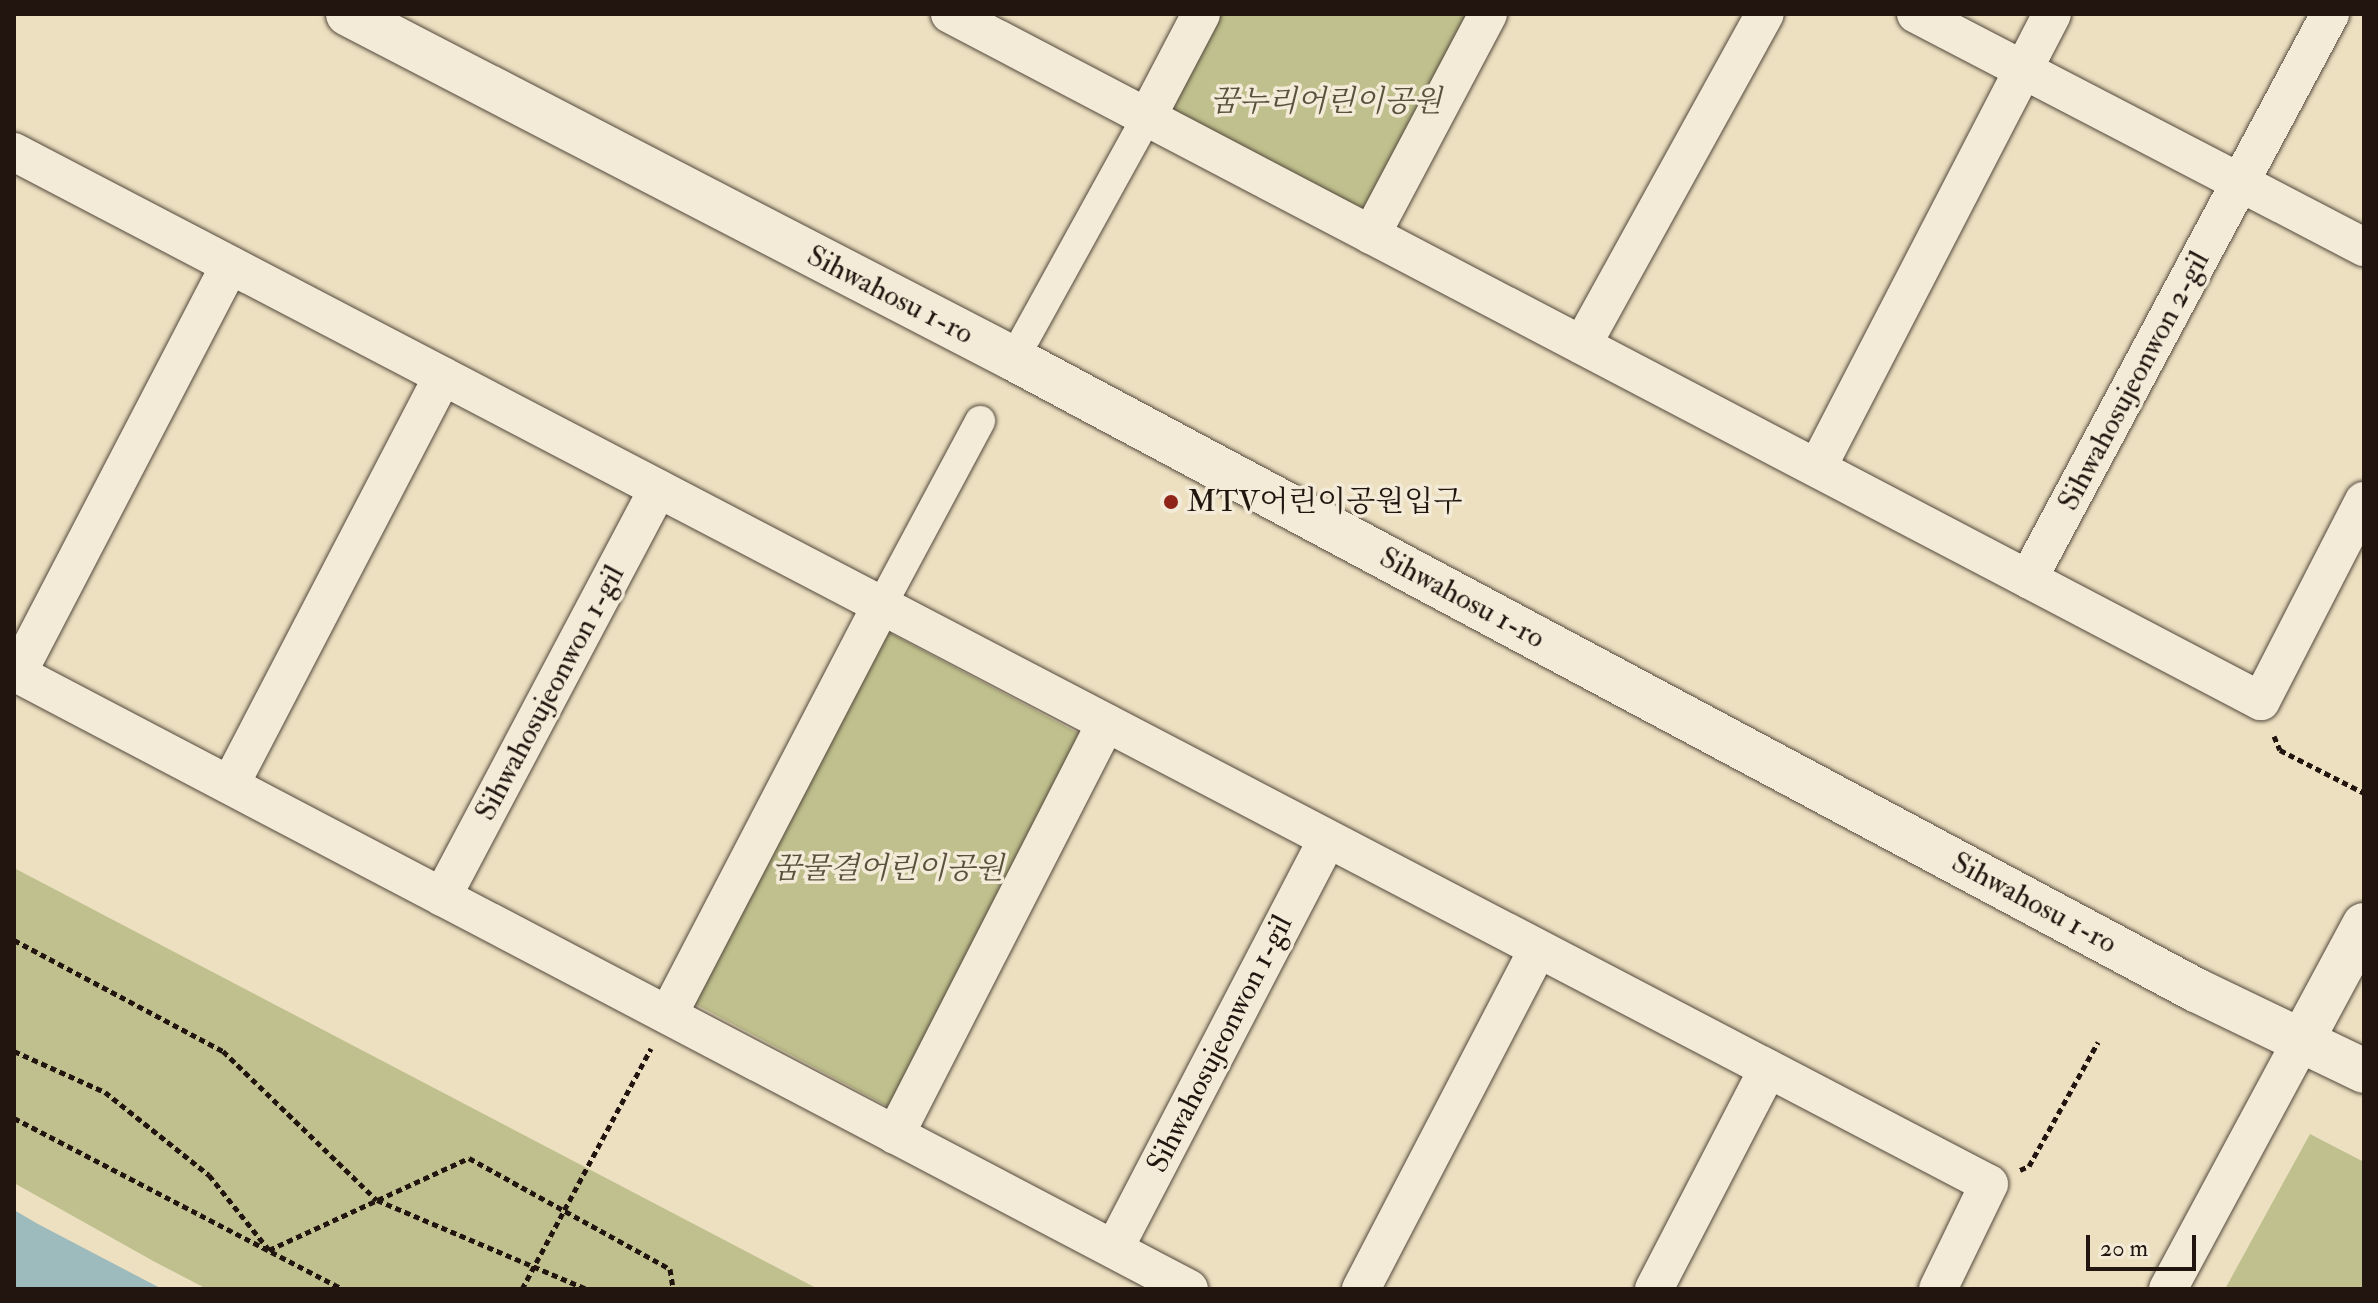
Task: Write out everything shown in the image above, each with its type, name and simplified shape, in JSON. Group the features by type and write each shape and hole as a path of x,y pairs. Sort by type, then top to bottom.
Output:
{"main road":[{"name":"Sihwahosu 1-ro","path":"348,14 1028,366 2301,1042 2364,1071"},
{"path":"2301,1042 2364,925"}],"street":[{"path":"950,14 2261,701 2364,501"},
{"path":"1025,338 1201,14"},
{"path":"1371,235 1488,14"},
{"path":"1582,345 1765,14"},
{"path":"1916,14 2364,247"},
{"path":"1817,468 2052,14"},
{"name":"Sihwahosujeonwon 2-gil","path":"2028,579 2330,14"},
{"path":"14,152 1989,1184 1938,1289"},
{"path":"230,265 16,673 1189,1289"},
{"path":"230,785 443,376"},
{"path":"668,1015 980,421"},
{"name":"Sihwahosujeonwon 1-gil","path":"442,897 658,489"},
{"path":"895,1135 1106,723"},
{"name":"Sihwahosujeonwon 1-gil","path":"1114,1249 1327,839"},
{"path":"1361,1289 1538,949"},
{"path":"2168,1289 2301,1042"},
{"path":"1654,1289 1768,1069"}],"path":[{"path":"2261,701 2280,750 2364,793"},
{"path":"14,940 223,1051 377,1200 587,1289"},
{"path":"522,1289 567,1212 668,1015"},
{"path":"1989,1184 2029,1166 2098,1042"},
{"path":"14,1051 42,1060 116,1101 209,1175 269,1250"},
{"path":"14,1118 343,1289"},
{"path":"269,1250 469,1158 670,1269 673,1289"}],"green space":[{"name":"꿈누리어린이공원","path":"1213,14 1474,14 1367,222 1160,116"},
{"name":"꿈물결어린이공원","path":"888,632 1086,737 889,1107 691,1002"},
{"path":"14,868 818,1289 207,1289 155,1262 14,1183"},
{"path":"2310,1134 2364,1162 2364,1289 2225,1289"}],"water":[{"path":"14,1210 38,1224 162,1289 14,1289"}],"place":[{"name":"MTV어린이공원입구","path":"1171,502"}]}
